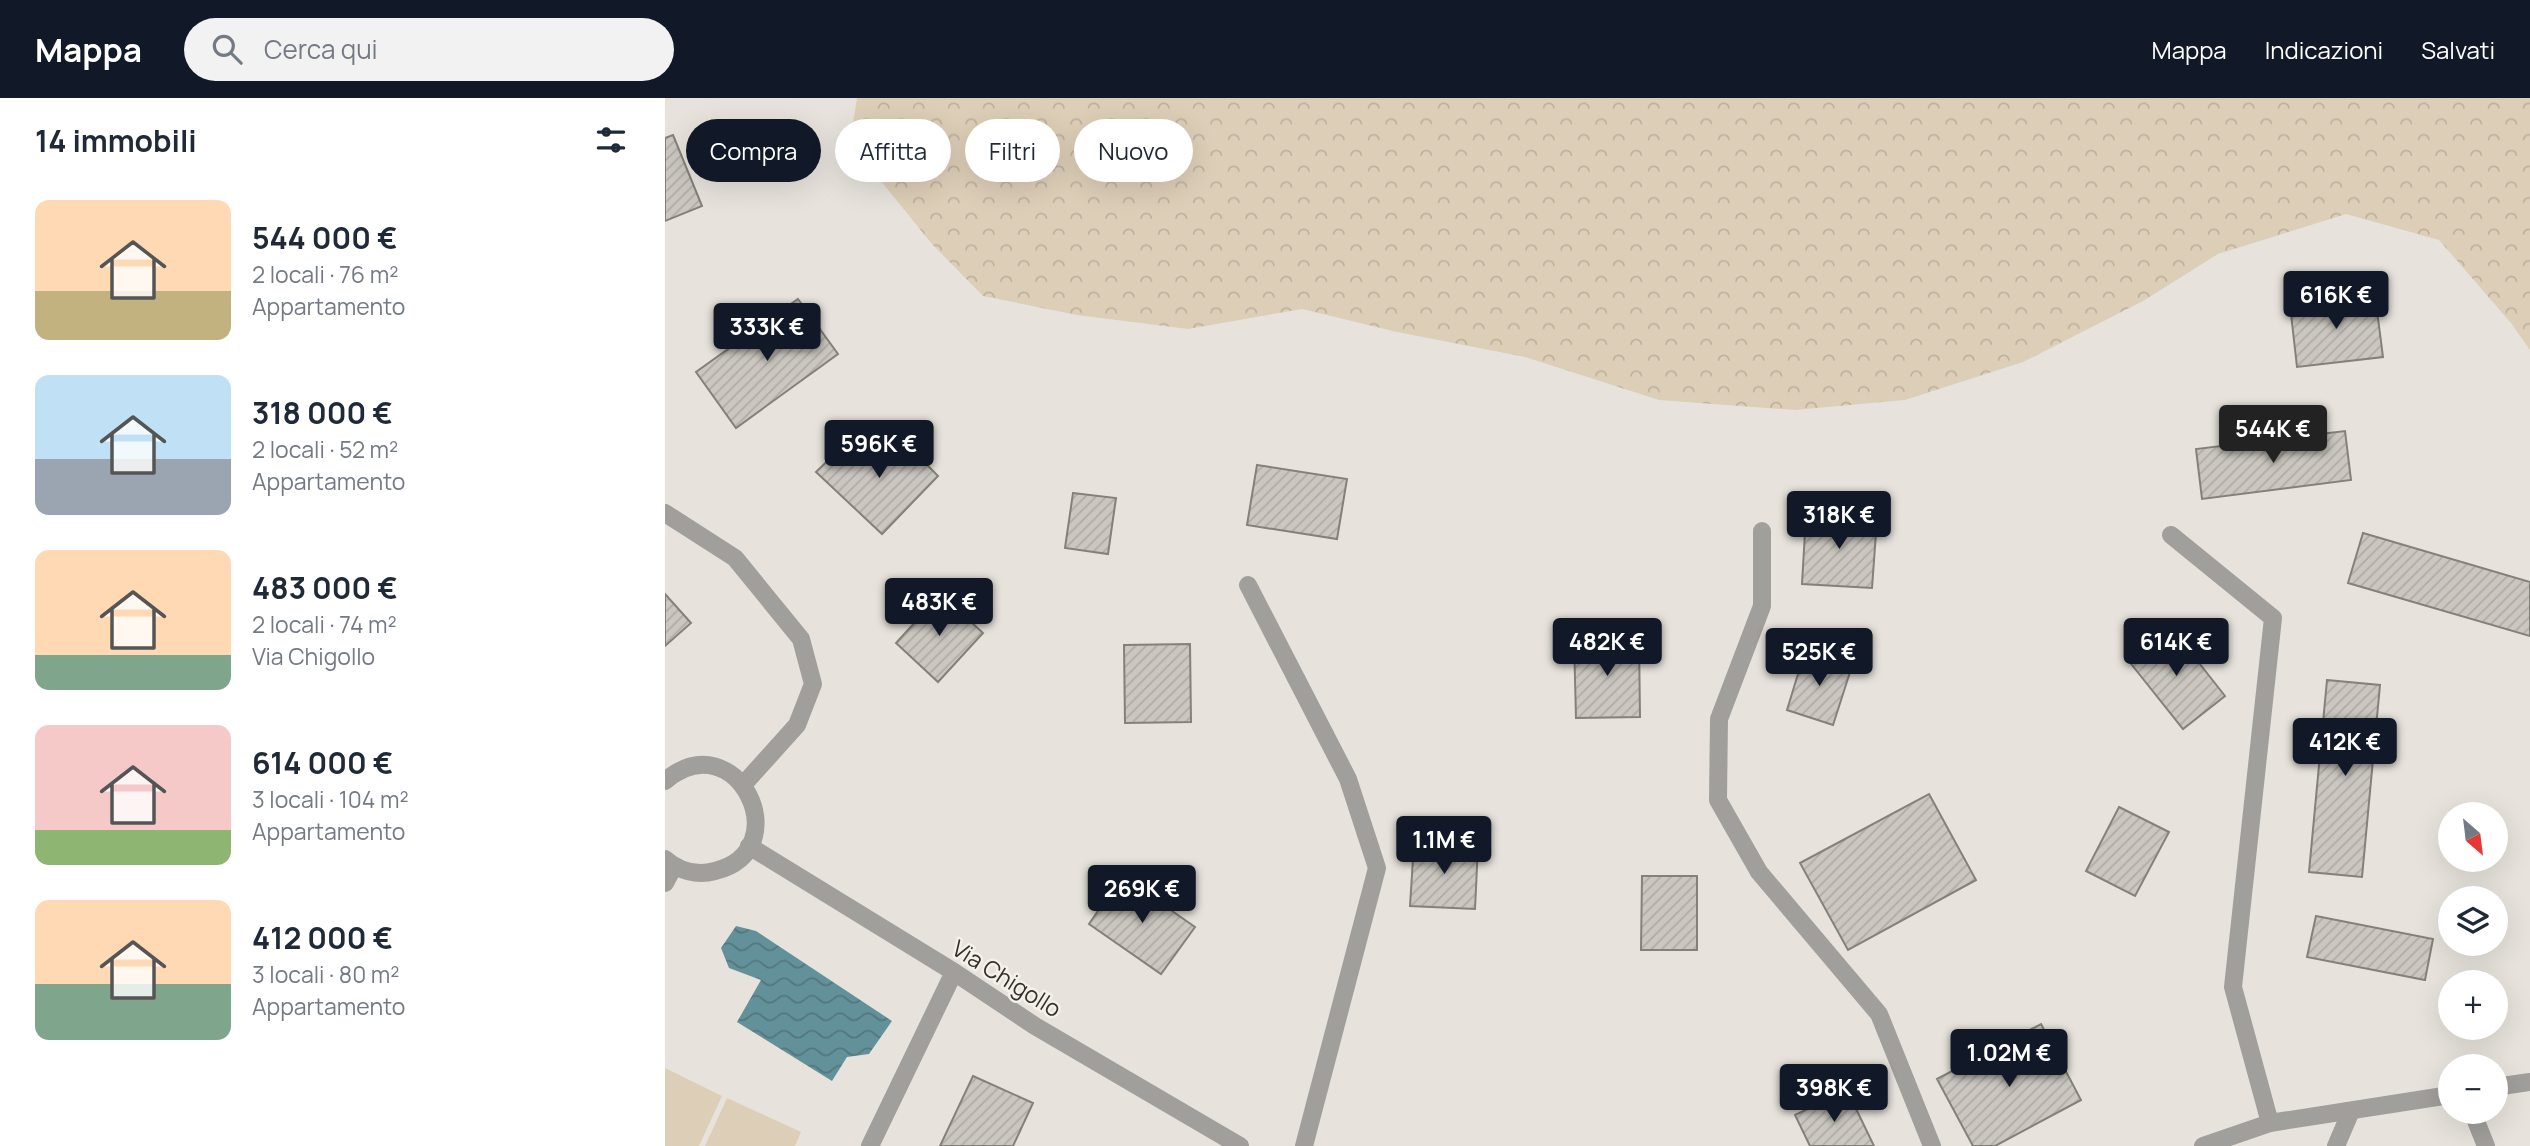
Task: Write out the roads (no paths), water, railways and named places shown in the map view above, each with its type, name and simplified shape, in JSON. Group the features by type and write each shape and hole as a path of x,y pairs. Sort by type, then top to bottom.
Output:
{"street":[{"path":"665,513 735,558 801,639 813,684 801,715 797,724 743,785"},
{"path":"1762,531 1762,606 1719,719 1718,800 1759,873 1879,1014 1932,1146"},
{"path":"2171,535 2273,618 2233,987 2270,1123"},
{"path":"1248,586 1347,779 1377,868 1304,1146"},
{"path":"665,781 675,772 693,766 711,766 729,773 743,785 752,799 756,814 755,831 749,846 738,860 724,869 707,874 690,873 669,862 665,883"},
{"name":"Via Chigollo","path":"749,846 954,972 1035,1026 1240,1146"},
{"path":"870,1146 954,972"},
{"path":"2508,1085 2530,1082"},
{"path":"2203,1146 2270,1123 2438,1096"},
{"path":"2336,1146 2351,1111"},
{"path":"2477,1124 2486,1146"}],"water":[{"path":"736,926 756,931 892,1021 869,1054 847,1057 832,1081 737,1022 761,980 729,968 721,948"}]}
